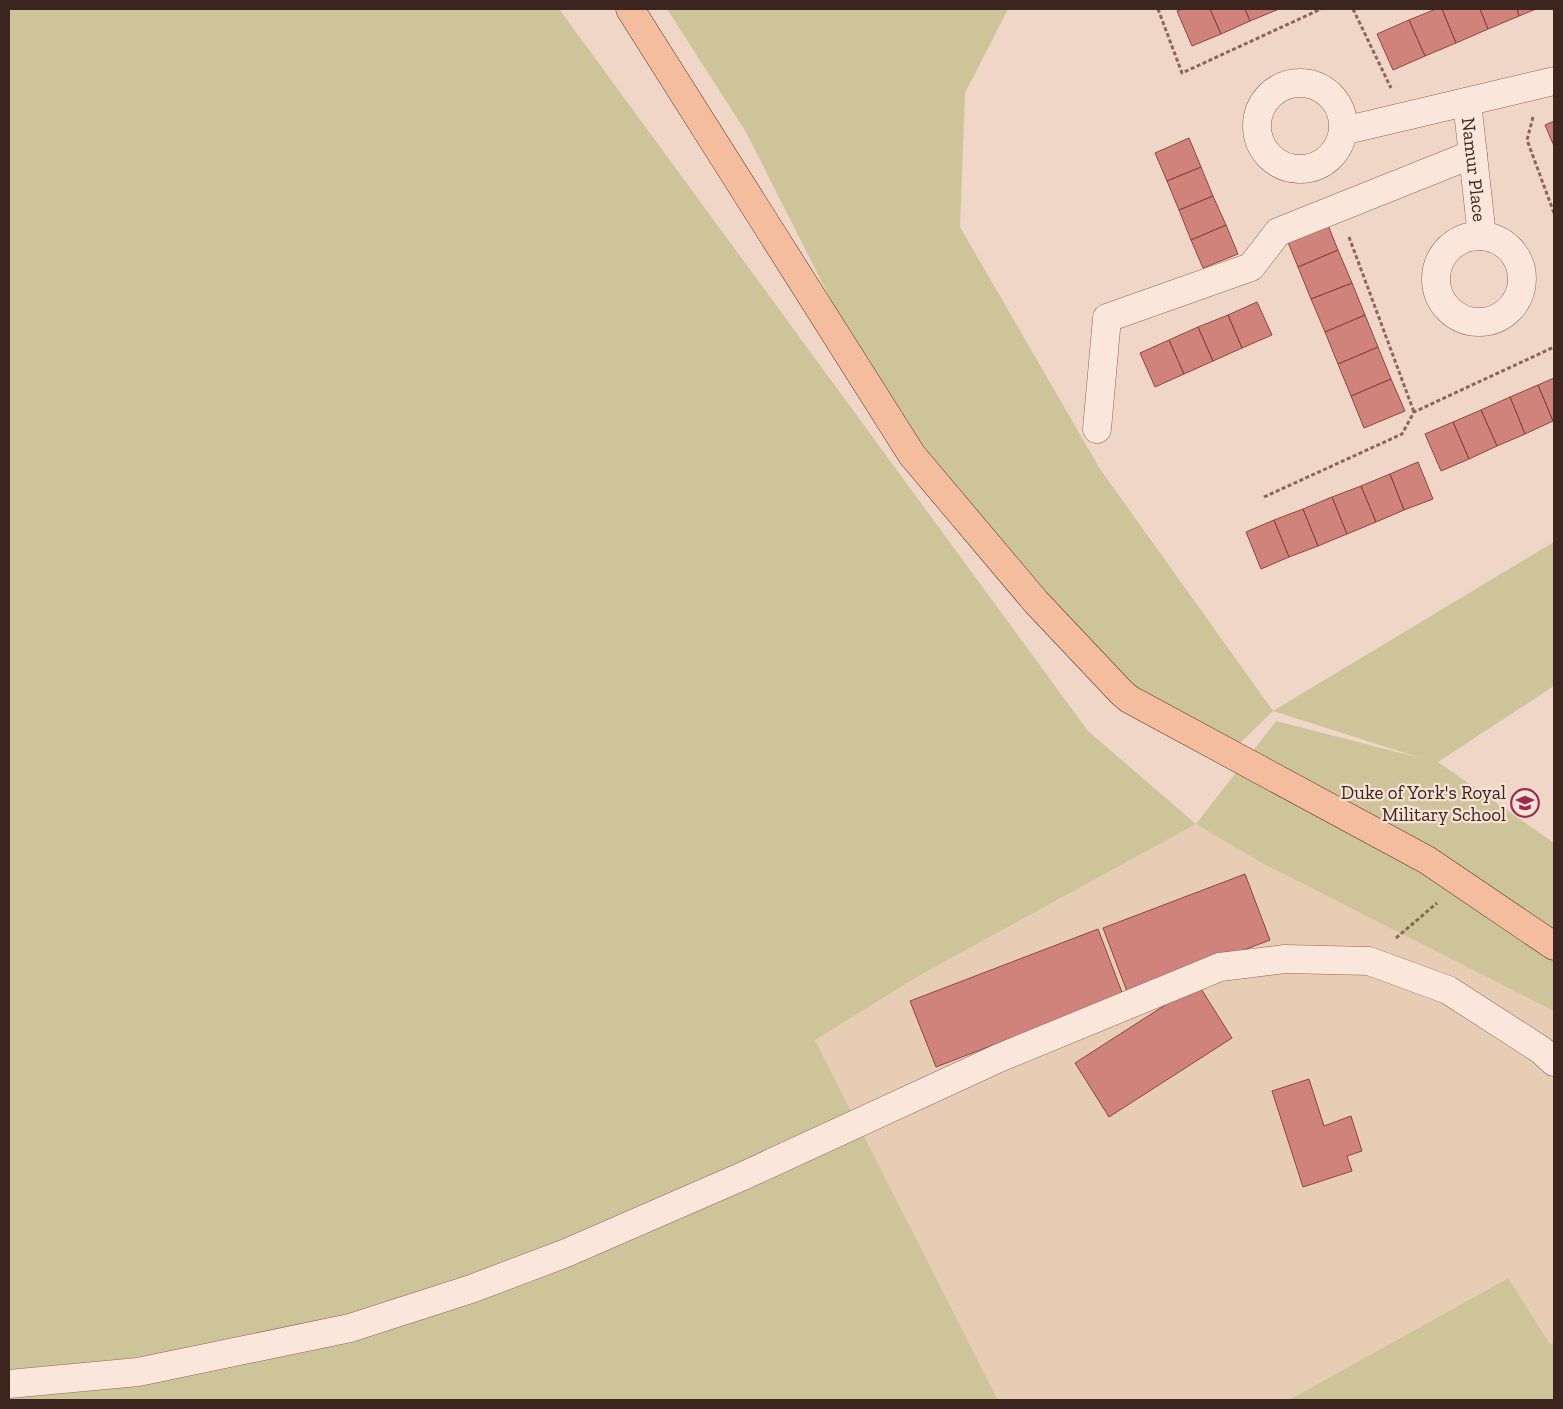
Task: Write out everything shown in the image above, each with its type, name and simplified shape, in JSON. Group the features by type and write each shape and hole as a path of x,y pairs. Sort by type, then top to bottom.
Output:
{"main road":[{"path":"630,9 912,455 1036,602 1108,678 1129,699 1426,860 1554,946"}],"street":[{"path":"1343,131 1548,82"},
{"name":"Namur Place","path":"1467,102 1482,236"},
{"path":"1097,429 1107,318 1251,267 1278,232 1473,154"},
{"path":"9,1384 138,1372 350,1328 471,1289 566,1253 743,1176 999,1058 1220,967 1285,959 1369,961 1448,990 1541,1050 1554,1062"}],"path":[{"path":"1158,9 1182,73 1321,9"},
{"path":"1353,9 1405,117"},
{"path":"1548,82 1527,140 1554,213"},
{"path":"1338,208 1414,412"},
{"path":"1264,497 1402,434 1414,412 1554,347"},
{"path":"1369,961 1460,882"}],"shaded area":[{"path":"9,9 559,9 1088,731 1196,824 922,974 815,1040 998,1400 9,1400"},
{"path":"667,9 1008,9 965,93 960,227 1100,469 1273,711 1229,754 1121,692 899,435 746,132"},
{"path":"1554,542 1554,686 1438,762 1554,843 1554,1011 1264,864 1196,824 1276,721 1424,759 1273,711"},
{"path":"1196,824 1554,1006 1554,1343 1550,1344 1507,1278 1289,1400 998,1400 815,1040 922,974"},
{"path":"1508,1278 1550,1344 1554,1343 1554,1400 1289,1400"}],"building":[{"path":"1182,9 1210,9 1221,34 1192,46 1177,11"},
{"path":"1210,9 1245,9 1250,21 1221,34"},
{"path":"1245,9 1279,9 1250,21"},
{"path":"1436,9 1442,9 1456,43 1425,56 1409,20"},
{"path":"1442,9 1480,9 1488,29 1456,43"},
{"path":"1480,9 1517,9 1519,16 1488,29"},
{"path":"1517,9 1536,9 1519,16"},
{"path":"1409,20 1425,56 1393,70 1377,34"},
{"path":"1554,121 1554,146 1545,125"},
{"path":"1189,138 1201,167 1167,181 1155,153"},
{"path":"1201,167 1213,196 1179,210 1167,181"},
{"path":"1213,196 1226,225 1191,240 1179,210"},
{"path":"1325,218 1338,250 1298,267 1285,235"},
{"path":"1226,225 1238,254 1203,268 1191,240"},
{"path":"1338,250 1352,283 1311,299 1298,267"},
{"path":"1352,283 1365,315 1325,332 1311,299"},
{"path":"1257,302 1272,335 1242,348 1228,315"},
{"path":"1228,315 1242,348 1213,361 1198,327"},
{"path":"1365,315 1378,347 1338,364 1325,332"},
{"path":"1198,327 1213,361 1184,374 1169,340"},
{"path":"1169,340 1184,374 1155,387 1140,353"},
{"path":"1378,347 1391,379 1351,396 1338,364"},
{"path":"1554,378 1554,421 1553,421 1538,385"},
{"path":"1391,379 1405,411 1364,428 1351,396"},
{"path":"1538,385 1553,421 1525,434 1510,397"},
{"path":"1510,397 1525,434 1497,446 1481,410"},
{"path":"1481,410 1497,446 1469,459 1453,422"},
{"path":"1453,422 1469,459 1441,471 1425,434"},
{"path":"1418,462 1433,499 1404,510 1390,474"},
{"path":"1390,474 1404,510 1376,522 1361,486"},
{"path":"1361,486 1376,522 1347,534 1332,497"},
{"path":"1332,497 1347,534 1318,546 1303,509"},
{"path":"1303,509 1318,546 1289,557 1274,520"},
{"path":"1274,520 1289,557 1261,569 1246,532"},
{"path":"1245,874 1270,940 1128,994 1103,928"},
{"path":"1098,929 1123,995 936,1067 910,1001"},
{"path":"1198,984 1232,1038 1109,1117 1075,1063"},
{"path":"1309,1079 1324,1126 1351,1116 1362,1151 1347,1156 1352,1171 1303,1187 1272,1091"}],"place":[{"name":"Duke of York's Royal Military School","path":"1525,803"}]}
